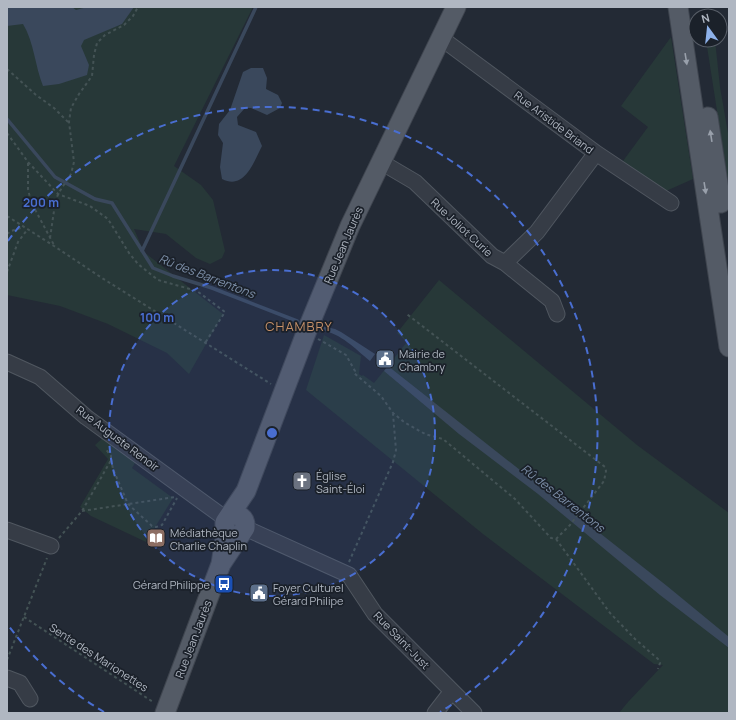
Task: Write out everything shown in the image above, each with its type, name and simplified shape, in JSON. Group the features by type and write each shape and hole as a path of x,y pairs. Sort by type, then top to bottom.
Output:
{"main road":[{"path":"678,7 729,348"},
{"path":"691,7 729,258"},
{"name":"Rue Jean Jaurès","path":"165,711 306,333 350,226 441,38 453,9"},
{"path":"714,245 721,259 729,296"}],"street":[{"name":"Rue Aristide Briand","path":"441,38 596,154 670,203"},
{"name":"Rue Joliot Curie","path":"381,162 415,182 492,256 505,263 537,232 596,154"},
{"path":"505,263 552,301 557,314"},
{"name":"Rue Auguste Renoir","path":"7,362 40,377 86,416 235,524"},
{"name":"Rue Saint-Just","path":"235,524 349,575 374,614 474,713"},
{"path":"7,530 51,546"},
{"path":"7,678 20,683 30,699"},
{"path":"435,713 452,691"}],"path":[{"path":"50,238 58,194 71,174 74,162 69,124 71,108 92,76 97,43 105,35 124,26 134,16 138,7"},
{"path":"7,69 36,95 54,108 69,124"},
{"path":"7,133 28,162 58,194 90,206 108,219 129,253 138,264 158,280 197,291 225,312 205,343"},
{"path":"28,162 28,189 31,202 54,246"},
{"path":"7,216 102,278 284,392"},
{"path":"7,234 11,231 24,227"},
{"path":"7,272 18,242 27,230"},
{"path":"407,312 408,315 605,467 606,471 604,481 570,525 556,539"},
{"path":"306,333 346,355 355,370 354,373 381,396 393,413 404,422 425,434 443,439 515,498 551,538 556,539 610,613 635,639 658,659 660,663 658,669"},
{"path":"344,572 396,450 393,413"},
{"path":"81,511 128,504 178,496 162,525 152,526 128,504 110,456"},
{"name":"Sente des Marionettes","path":"24,617 165,711"}],"shaded area":[{"path":"7,7 253,7 174,166 201,185 213,200 225,251 222,258 210,264 196,258 166,234 134,229 144,252 223,314 189,374 167,353 108,324 60,306 7,295"},
{"path":"671,37 693,179 666,191 623,161 648,127 621,106"},
{"path":"707,48 716,48 720,87 729,139 729,188"},
{"path":"439,280 637,445 729,513 729,713 619,713 663,665 654,664 483,534 306,390 324,335 361,356 359,374 362,376 363,375 374,383 407,342 397,333"},
{"path":"106,435 138,458 132,468 173,498 146,542 91,516 80,507 108,459 95,445"}],"water":[{"path":"7,7 72,7 76,10 87,7 134,7 122,24 84,40 81,46 89,65 87,75 59,84 43,86 27,31 23,24 7,26"},
{"path":"251,68 263,68 267,78 266,89 278,95 282,103 280,108 267,115 251,108 245,108 237,117 238,125 256,132 262,146 248,173 237,181 230,182 222,179 220,167 223,143 218,135 219,124 230,110 243,72"},
{"path":"322,326 341,332 375,354 370,361 342,338 321,330"},
{"path":"388,366 667,586 729,637 729,648 660,595 538,494 459,434 384,371"}],"waterway":[{"path":"142,251 256,7"},
{"name":"Rû des Barrentons","path":"7,119 55,177 95,199 112,203 153,268 212,288 297,321"}],"place":[{"name":"Mairie de Chambry","path":"385,359"},
{"name":"Église Saint-Éloi","path":"302,481"},
{"name":"Médiathèque Charlie Chaplin","path":"156,538"},
{"name":"Gérard Philippe","path":"224,584"},
{"name":"Foyer Culturel Gérard Philipe","path":"259,593"}],"district":[{"name":"CHAMBRY","path":"299,326"}]}
